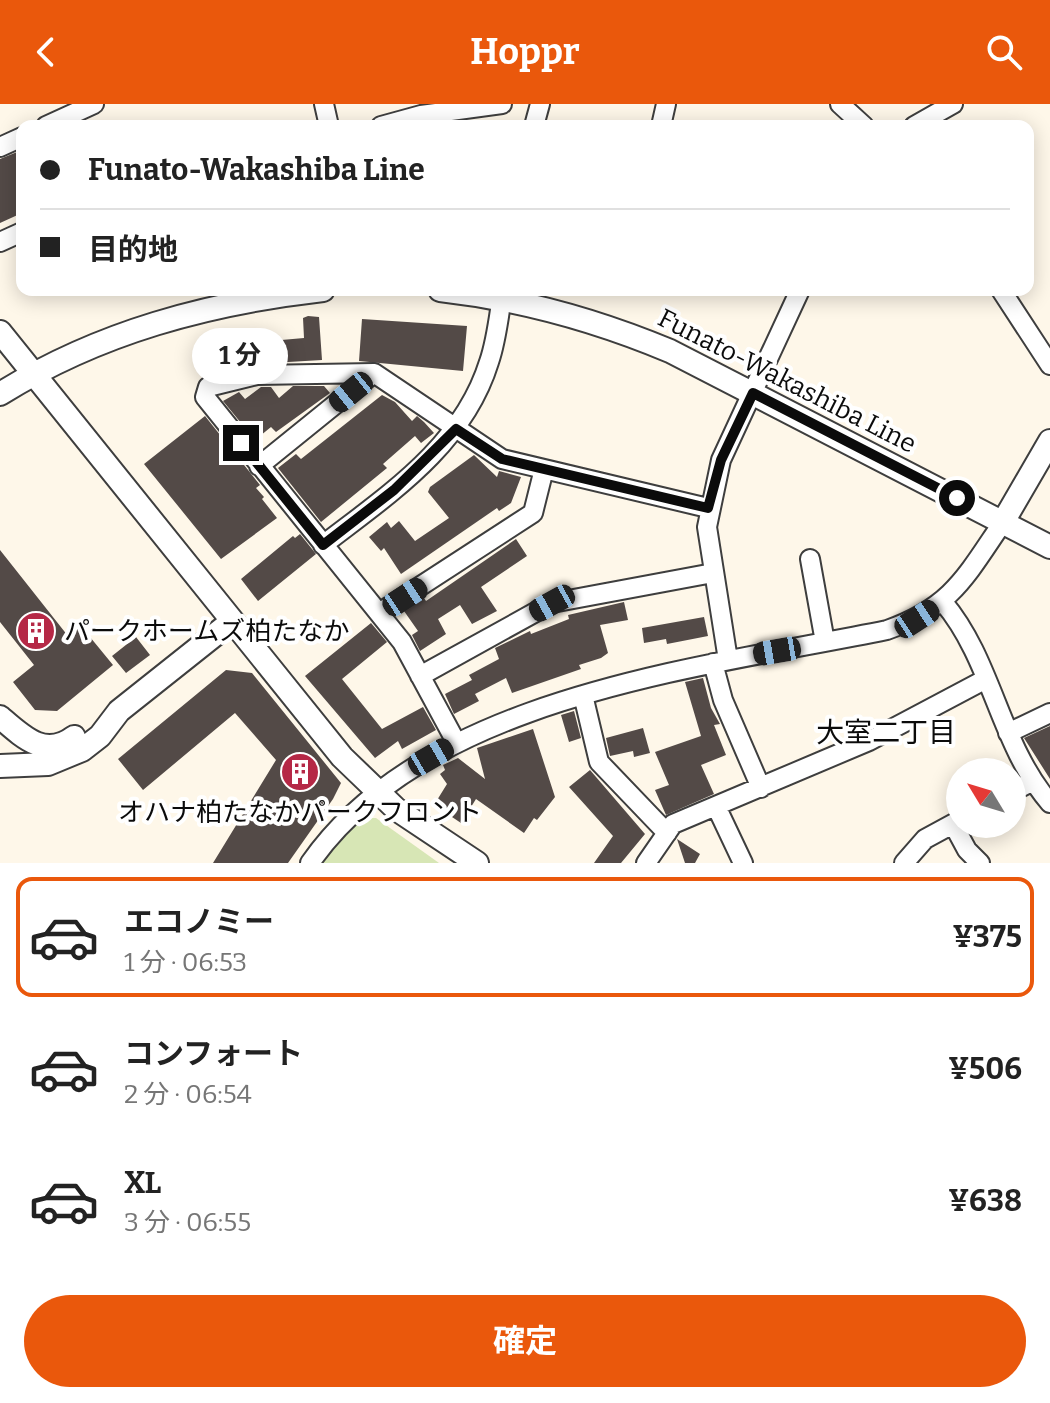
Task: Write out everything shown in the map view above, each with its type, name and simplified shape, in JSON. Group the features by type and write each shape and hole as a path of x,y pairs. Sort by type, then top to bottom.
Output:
{"street":[{"path":"59,120 94,104"},
{"path":"403,120 502,104"},
{"path":"840,104 857,120"},
{"path":"923,120 947,105"},
{"path":"0,394 35,374 149,324 237,302 280,296"},
{"path":"323,545 394,490 456,429 477,393 490,361 502,296"},
{"name":"Funato-Wakashiba Line","path":"508,296 625,332 753,393 1050,547"},
{"path":"761,788 723,700 708,508 721,460 797,296"},
{"path":"1005,296 1050,365"},
{"path":"0,332 342,757 376,792 416,824 477,863"},
{"path":"456,742 402,642 205,397 208,387 257,375 374,373 502,459 708,508"},
{"path":"259,466 374,373"},
{"path":"310,863 345,820 376,792 456,742 583,695 720,662 887,630 917,619 943,602 1003,522 1050,441"},
{"path":"379,613 533,513 544,469"},
{"path":"810,559 825,642"},
{"path":"420,676 552,603 713,573"},
{"path":"943,602 963,626 1031,782 1050,803"},
{"path":"8,724 34,743 54,748 119,711 231,622"},
{"path":"646,863 673,824 869,741 986,679"},
{"path":"583,695 599,762 667,833"},
{"path":"0,765 48,764 66,758 100,736 119,711"},
{"path":"1008,733 1050,713"},
{"path":"0,765 12,752 8,724"},
{"path":"1026,785 1031,782"},
{"path":"716,806 743,863"},
{"path":"904,863 925,839 946,828"},
{"path":"963,838 967,850 980,863"}],"green space":[{"path":"359,818 376,818 439,863 319,863"}],"building":[{"path":"16,152 16,216 0,223 0,159"},
{"path":"319,317 322,360 271,363 270,341 304,338 303,318"},
{"path":"362,319 467,326 463,371 359,361"},
{"path":"237,332 243,353 210,363 204,342"},
{"path":"293,386 324,386 330,393 276,432 271,427 255,440 223,401 239,392 245,399 261,387 271,387 279,398"},
{"path":"382,395 395,402 412,421 417,416 434,433 421,443 415,436 383,464 387,468 321,522 278,468 296,454 301,459"},
{"path":"205,416 260,485 256,488 277,518 221,559 144,464"},
{"path":"474,455 497,477 499,471 521,477 511,503 499,511 497,508 401,574 384,548 381,551 369,537 387,522 391,528 399,521 415,541 449,518 428,492 430,487"},
{"path":"300,534 316,554 258,601 241,579 293,536 295,538"},
{"path":"516,539 527,556 481,587 497,611 472,624 460,605 438,619 446,634 420,651 412,635 418,631 404,611 424,598 426,601"},
{"name":"パークホームズ柏たなか","path":"0,550 68,636 81,626 113,665 57,711 35,710 13,682 34,665 0,622"},
{"path":"624,602 628,620 600,625 608,653 601,658 579,665 581,669 512,693 506,678 475,694 479,701 454,714 445,694 472,680 469,675 499,659 495,648 530,631 531,634 569,619 568,615"},
{"path":"704,617 708,636 667,644 666,639 644,643 642,628"},
{"path":"371,623 387,642 342,679 382,729 423,707 436,730 402,749 398,741 375,758 305,676"},
{"path":"136,637 150,655 126,673 112,656"},
{"name":"オハナ柏たなかパークフロント","path":"226,670 252,673 341,783 288,863 213,863 276,760 235,713 143,790 118,759"},
{"path":"703,678 711,708 720,724 714,725 726,755 701,765 714,794 666,815 655,790 669,785 655,752 701,736 685,682"},
{"path":"574,711 581,738 569,742 561,715"},
{"path":"1050,726 1050,779 1024,738"},
{"path":"643,728 650,753 634,757 633,751 610,756 606,738"},
{"path":"533,729 555,797 524,833 476,799 461,823 434,805 447,784 440,774 445,770 443,765 458,758 485,779 477,748"},
{"path":"590,770 645,834 621,863 594,863 613,836 569,787"},
{"path":"677,839 700,854 695,863 685,863"}],"place":[{"name":"パークホームズ柏たなか","path":"36,631"},
{"name":"オハナ柏たなかパークフロント","path":"300,772"}],"district":[{"name":"大室二丁目","path":"886,732"}],"route":[{"path":"241,443 323,545 394,490 428,460 456,429 502,459 708,508 721,460 753,393 957,498"}]}
